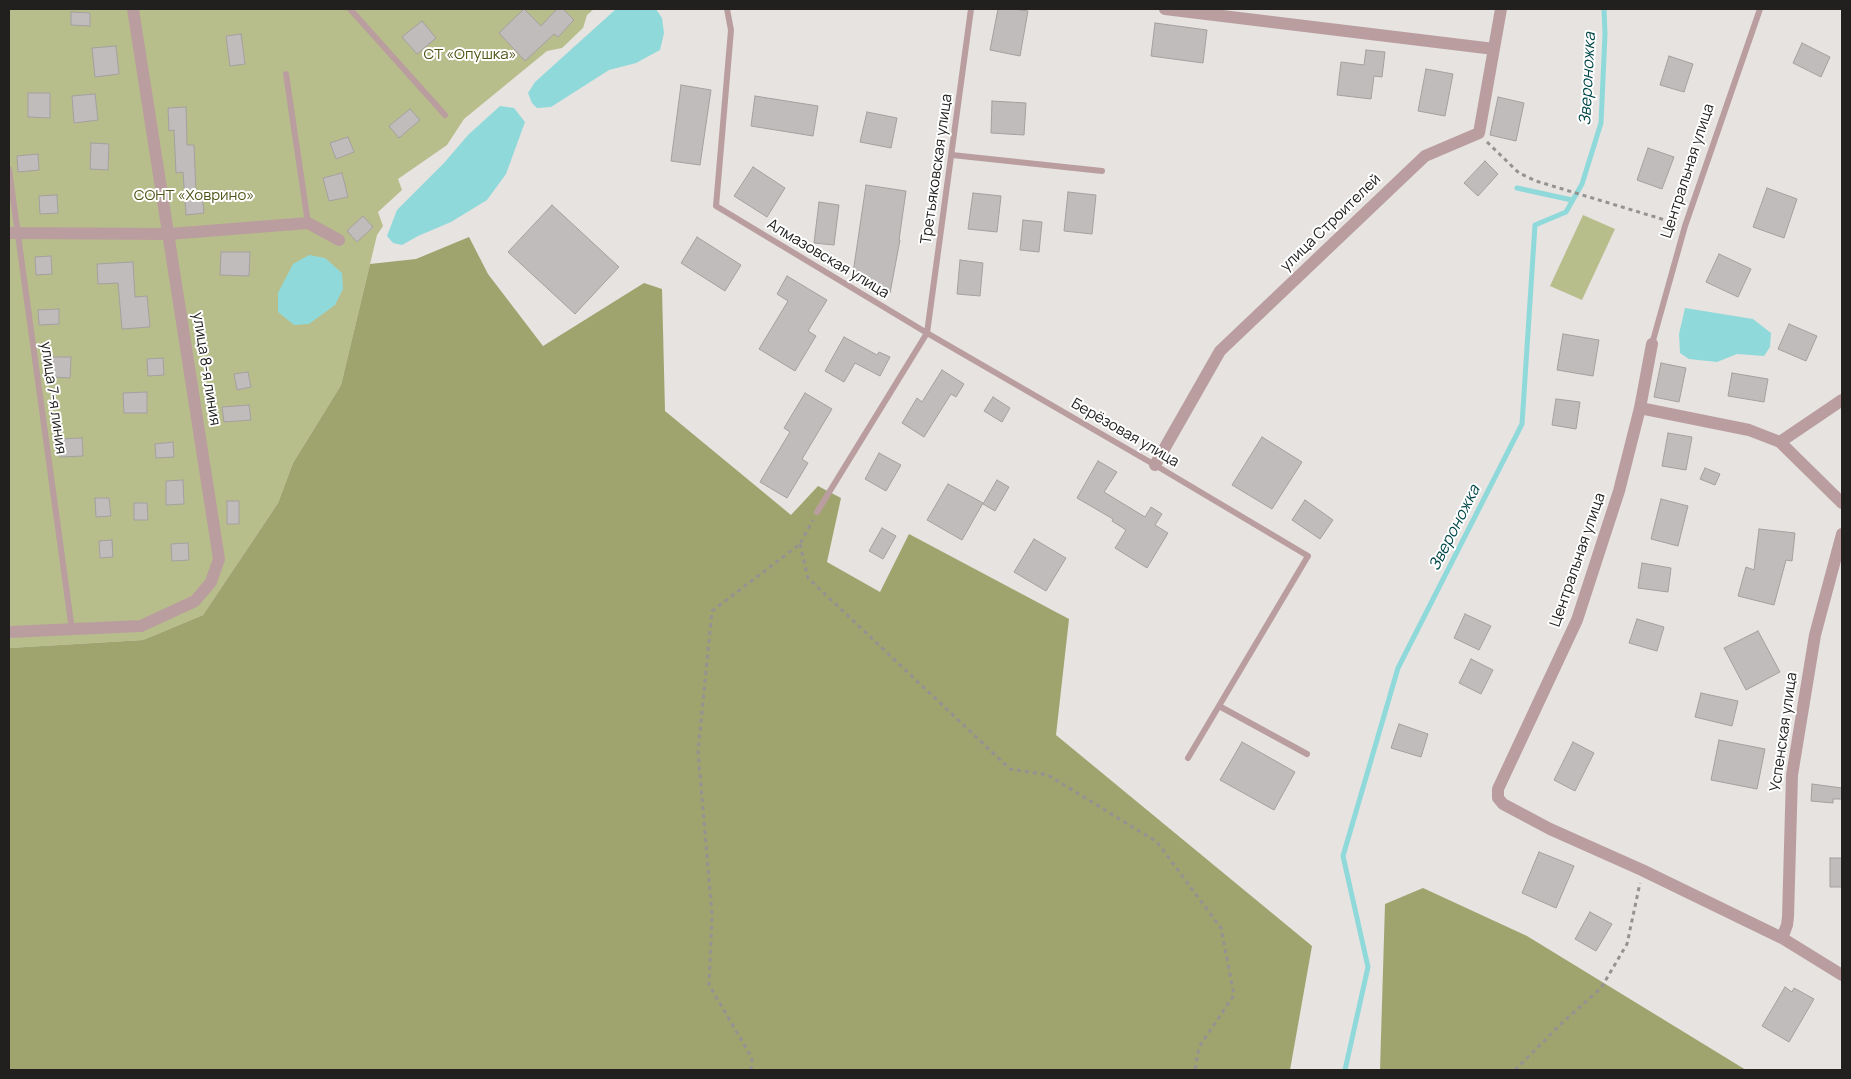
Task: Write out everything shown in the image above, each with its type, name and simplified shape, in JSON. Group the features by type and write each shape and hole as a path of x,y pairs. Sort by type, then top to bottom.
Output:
{"street":[{"name":"улица 8-я линия","path":"9,632 141,626 195,601 211,582 219,559 133,9"},
{"path":"1165,9 1494,49"},
{"path":"1479,133 1501,9"},
{"name":"улица Строителей","path":"1155,465 1220,352 1425,156 1479,133"},
{"path":"13,233 169,234 308,223 339,240"},
{"name":"Центральная улица","path":"1652,344 1640,408 1619,491 1577,620 1497,793 1500,802 1526,817 1642,870 1782,938 1842,975"},
{"path":"1780,442 1842,400"},
{"path":"1640,408 1749,430 1780,442 1842,503"},
{"name":"Успенская улица","path":"1782,938 1788,917 1792,775 1815,636 1842,534"}],"lane":[{"path":"350,9 445,116"},
{"name":"Алмазовская улица","path":"727,9 731,30 716,206 927,333"},
{"name":"Третьяковская улица","path":"927,333 971,9"},
{"name":"Центральная улица","path":"1652,344 1685,226 1760,9"},
{"path":"286,74 308,223"},
{"path":"952,155 1102,171"},
{"name":"улица 7-я линия","path":"9,169 13,233 72,630"},
{"path":"817,512 927,333"},
{"name":"Берёзовая улица","path":"927,333 1308,556 1219,706"},
{"path":"1188,758 1219,706 1307,754"}],"path":[{"path":"1479,133 1519,174 1567,191 1685,226"},
{"path":"751,1070 752,1058 709,985 712,914 698,752 712,612 800,544 817,512"},
{"path":"800,544 808,578 1010,769 1048,775 1157,842 1221,928 1234,994 1199,1047 1195,1070"},
{"path":"1515,1070 1563,1022 1601,988 1627,944 1642,870"}],"green space":[{"name":"СОНТ «Ховрино»","path":"9,9 594,9 587,15 583,28 562,48 547,51 464,119 447,145 398,179 402,190 378,212 383,226 377,235 341,385 293,463 278,503 203,615 143,640 9,648"},
{"path":"1583,215 1615,229 1582,300 1550,286"},
{"path":"469,237 488,274 543,346 644,283 662,289 665,411 791,515 818,486 841,498 827,562 880,592 909,534 1069,619 1056,735 1312,946 1290,1070 9,1070 9,648 143,640 203,615 278,503 293,463 341,385 370,264 416,259"},
{"path":"1423,888 1527,936 1746,1070 1380,1070 1385,904"}],"water":[{"path":"616,9 656,9 662,18 664,33 660,50 636,63 609,70 551,107 537,108 532,103 528,93 535,82"},
{"path":"500,106 514,108 525,122 506,174 487,200 451,222 402,245 393,243 387,236 397,210 444,163 468,135"},
{"path":"309,255 325,258 342,273 343,289 335,305 309,324 294,325 278,312 278,293 293,264"},
{"path":"1685,308 1753,319 1771,333 1770,347 1764,356 1737,354 1717,362 1689,359 1680,353 1679,334"}],"building":[{"path":"524,9 541,26 557,9 563,9 574,20 558,37 554,34 525,61 499,33"},
{"path":"998,9 1028,11 1020,56 990,50"},
{"path":"71,12 90,13 90,26 71,25"},
{"path":"422,21 436,38 417,54 402,37"},
{"path":"1155,23 1207,30 1203,63 1151,56"},
{"path":"241,34 245,64 230,66 226,36"},
{"path":"1802,43 1830,57 1821,77 1793,63"},
{"path":"116,46 119,74 95,77 92,48"},
{"path":"1366,50 1385,52 1382,77 1374,76 1371,99 1337,95 1341,62 1364,65"},
{"path":"1669,56 1693,64 1684,92 1660,85"},
{"path":"1426,69 1453,74 1445,116 1418,111"},
{"path":"681,85 711,90 700,165 671,161"},
{"path":"28,93 50,93 50,118 28,117"},
{"path":"95,94 98,120 74,123 72,96"},
{"path":"755,96 818,106 813,136 751,126"},
{"path":"1498,97 1524,103 1516,141 1490,135"},
{"path":"992,101 1026,103 1024,135 991,133"},
{"path":"186,107 187,145 194,145 196,193 202,193 204,213 186,215 183,172 176,173 174,130 169,131 168,108"},
{"path":"410,109 420,120 399,138 389,126"},
{"path":"867,112 897,118 891,148 860,142"},
{"path":"348,137 354,152 336,159 330,143"},
{"path":"91,143 109,144 108,170 90,169"},
{"path":"1648,148 1674,157 1662,189 1637,180"},
{"path":"38,154 39,170 18,172 17,156"},
{"path":"1485,161 1498,174 1478,196 1464,183"},
{"path":"753,167 785,188 767,217 734,196"},
{"path":"342,173 348,197 329,201 323,178"},
{"path":"866,185 906,191 900,240 890,293 853,273"},
{"path":"1767,188 1797,199 1784,238 1753,227"},
{"path":"1068,192 1096,195 1092,234 1064,231"},
{"path":"973,193 1001,196 997,232 968,229"},
{"path":"57,195 58,213 40,214 39,196"},
{"path":"819,202 839,205 834,245 814,243"},
{"path":"552,205 619,267 575,314 508,252"},
{"path":"363,216 373,227 357,242 347,231"},
{"path":"1023,220 1042,222 1039,252 1020,250"},
{"path":"697,237 741,265 725,291 681,263"},
{"path":"221,252 250,252 249,276 220,275"},
{"path":"1719,254 1751,269 1738,297 1706,282"},
{"path":"51,256 52,274 36,275 35,257"},
{"path":"960,260 983,263 980,296 957,294"},
{"path":"133,262 135,297 147,296 150,327 122,329 118,283 98,284 97,264"},
{"path":"787,276 827,300 808,331 816,336 795,371 759,349 788,301 777,294"},
{"path":"59,309 59,324 39,325 38,310"},
{"path":"1789,324 1817,336 1806,361 1778,349"},
{"path":"1563,334 1599,340 1593,376 1557,370"},
{"path":"844,337 877,355 879,352 890,357 880,376 855,363 844,382 825,371"},
{"path":"53,357 71,357 70,378 53,377"},
{"path":"163,358 164,375 148,376 147,359"},
{"path":"1661,363 1686,368 1679,402 1654,397"},
{"path":"942,370 964,384 956,397 951,394 924,437 902,423 917,398 922,402"},
{"path":"248,372 251,387 237,390 234,374"},
{"path":"1732,373 1768,379 1764,402 1728,396"},
{"path":"147,392 147,413 124,413 123,393"},
{"path":"805,393 832,409 802,459 808,463 787,498 760,482 790,432 784,428"},
{"path":"993,397 1010,408 1002,422 984,411"},
{"path":"1556,399 1580,402 1576,429 1552,425"},
{"path":"249,405 251,420 224,422 222,407"},
{"path":"1668,433 1692,437 1686,470 1662,466"},
{"path":"1262,437 1302,462 1272,509 1232,485"},
{"path":"82,438 83,456 60,457 59,439"},
{"path":"173,442 174,457 156,458 155,444"},
{"path":"879,453 901,465 886,491 865,479"},
{"path":"1098,461 1117,472 1104,492 1145,517 1151,507 1162,514 1155,525 1168,533 1147,568 1115,548 1126,530 1112,521 1113,519 1077,498"},
{"path":"1705,468 1720,474 1715,485 1700,479"},
{"path":"183,480 184,504 166,505 166,481"},
{"path":"997,480 1009,487 995,511 983,504"},
{"path":"948,484 983,503 962,540 927,520"},
{"path":"95,498 109,498 111,516 96,517"},
{"path":"1661,499 1688,506 1678,546 1651,539"},
{"path":"1305,500 1333,520 1320,539 1292,520"},
{"path":"227,501 239,501 239,524 227,524"},
{"path":"134,503 147,503 148,520 134,520"},
{"path":"882,528 896,536 883,559 869,551"},
{"path":"1759,529 1795,533 1792,561 1786,560 1774,605 1738,596 1746,567 1754,570"},
{"path":"1034,539 1066,558 1046,591 1014,572"},
{"path":"112,540 113,557 100,558 99,541"},
{"path":"188,543 189,560 172,561 171,544"},
{"path":"1642,563 1671,568 1668,592 1638,588"},
{"path":"1465,614 1491,626 1479,650 1454,638"},
{"path":"1637,619 1664,627 1657,651 1629,643"},
{"path":"1758,631 1780,672 1746,690 1724,648"},
{"path":"1471,659 1493,670 1481,694 1459,683"},
{"path":"1701,693 1738,701 1732,726 1695,717"},
{"path":"1399,724 1428,734 1421,757 1391,748"},
{"path":"1719,740 1765,749 1757,789 1711,780"},
{"path":"1242,742 1295,772 1274,810 1220,780"},
{"path":"1573,742 1594,753 1575,791 1554,780"},
{"path":"1812,784 1842,788 1842,799 1833,799 1833,803 1811,801"},
{"path":"1539,852 1574,866 1556,908 1522,893"},
{"path":"1830,858 1842,858 1842,887 1830,887"},
{"path":"1590,912 1612,924 1596,951 1575,939"},
{"path":"1785,987 1792,992 1794,988 1814,999 1789,1042 1762,1026"}],"waterway":[{"name":"Звероножка","path":"1345,1070 1368,967 1343,856 1398,668 1522,424 1535,225 1566,212 1582,184 1601,123 1605,34 1604,9"},
{"path":"1517,188 1572,200"}],"park label":[{"name":"СТ «Опушка»","path":"470,55"}]}
